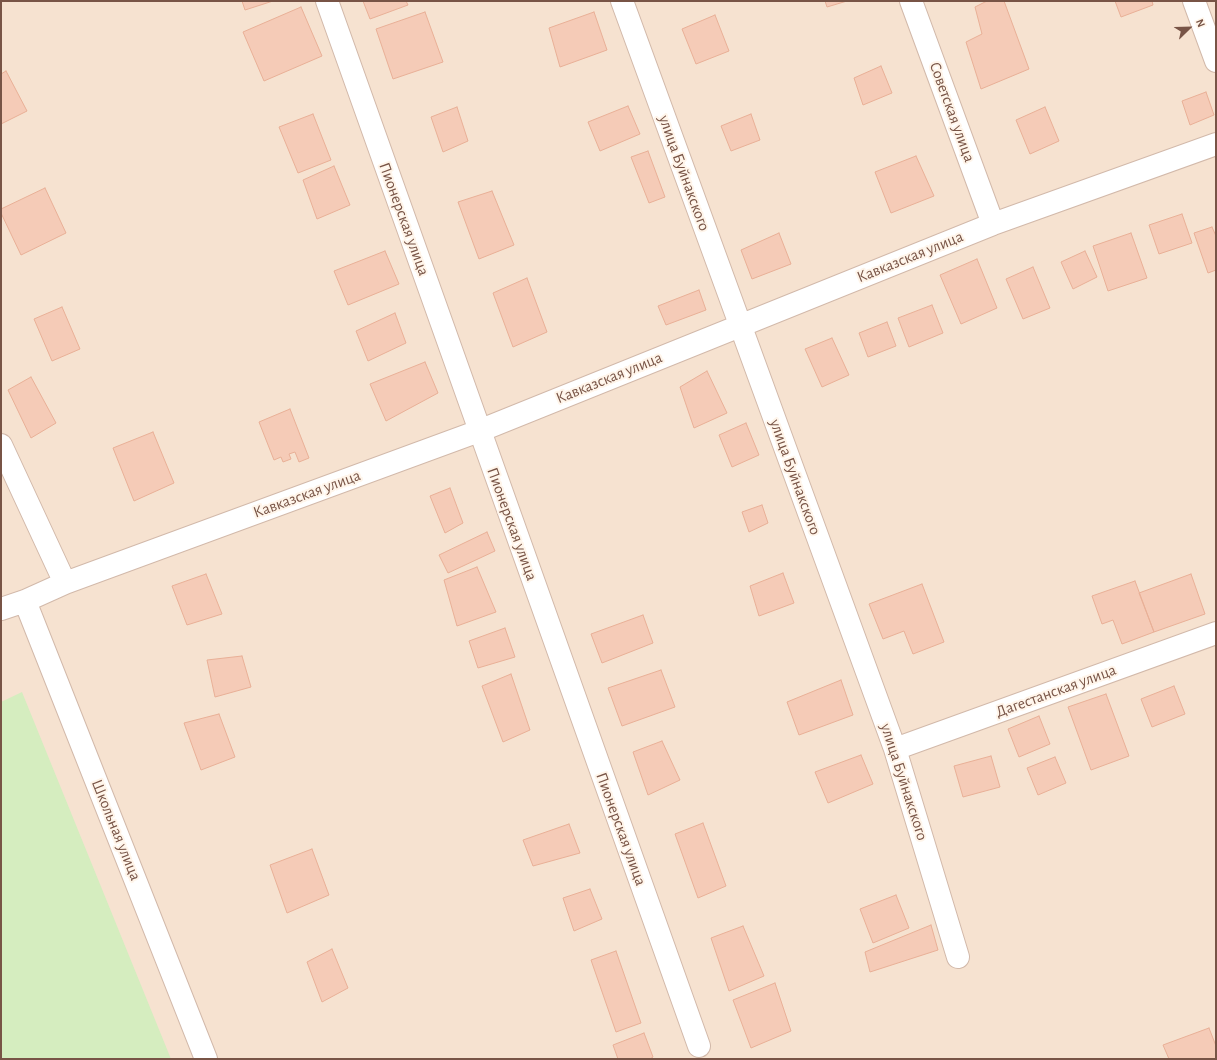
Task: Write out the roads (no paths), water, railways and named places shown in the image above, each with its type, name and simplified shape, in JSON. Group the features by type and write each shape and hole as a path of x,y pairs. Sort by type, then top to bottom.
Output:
{"street":[{"name":"Пионерская улица","path":"327,1 699,1046"},
{"name":"улица Буйнакского","path":"622,1 895,750 958,957"},
{"name":"Советская улица","path":"911,1 993,224"},
{"path":"1194,1 1216,61"},
{"name":"Кавказская улица","path":"1,609 25,601 65,583 479,431 993,224 1216,144"},
{"path":"1,445 65,583"},
{"name":"Школьная улица","path":"25,601 206,1059"},
{"name":"Дагестанская улица","path":"895,750 1216,633"}]}
